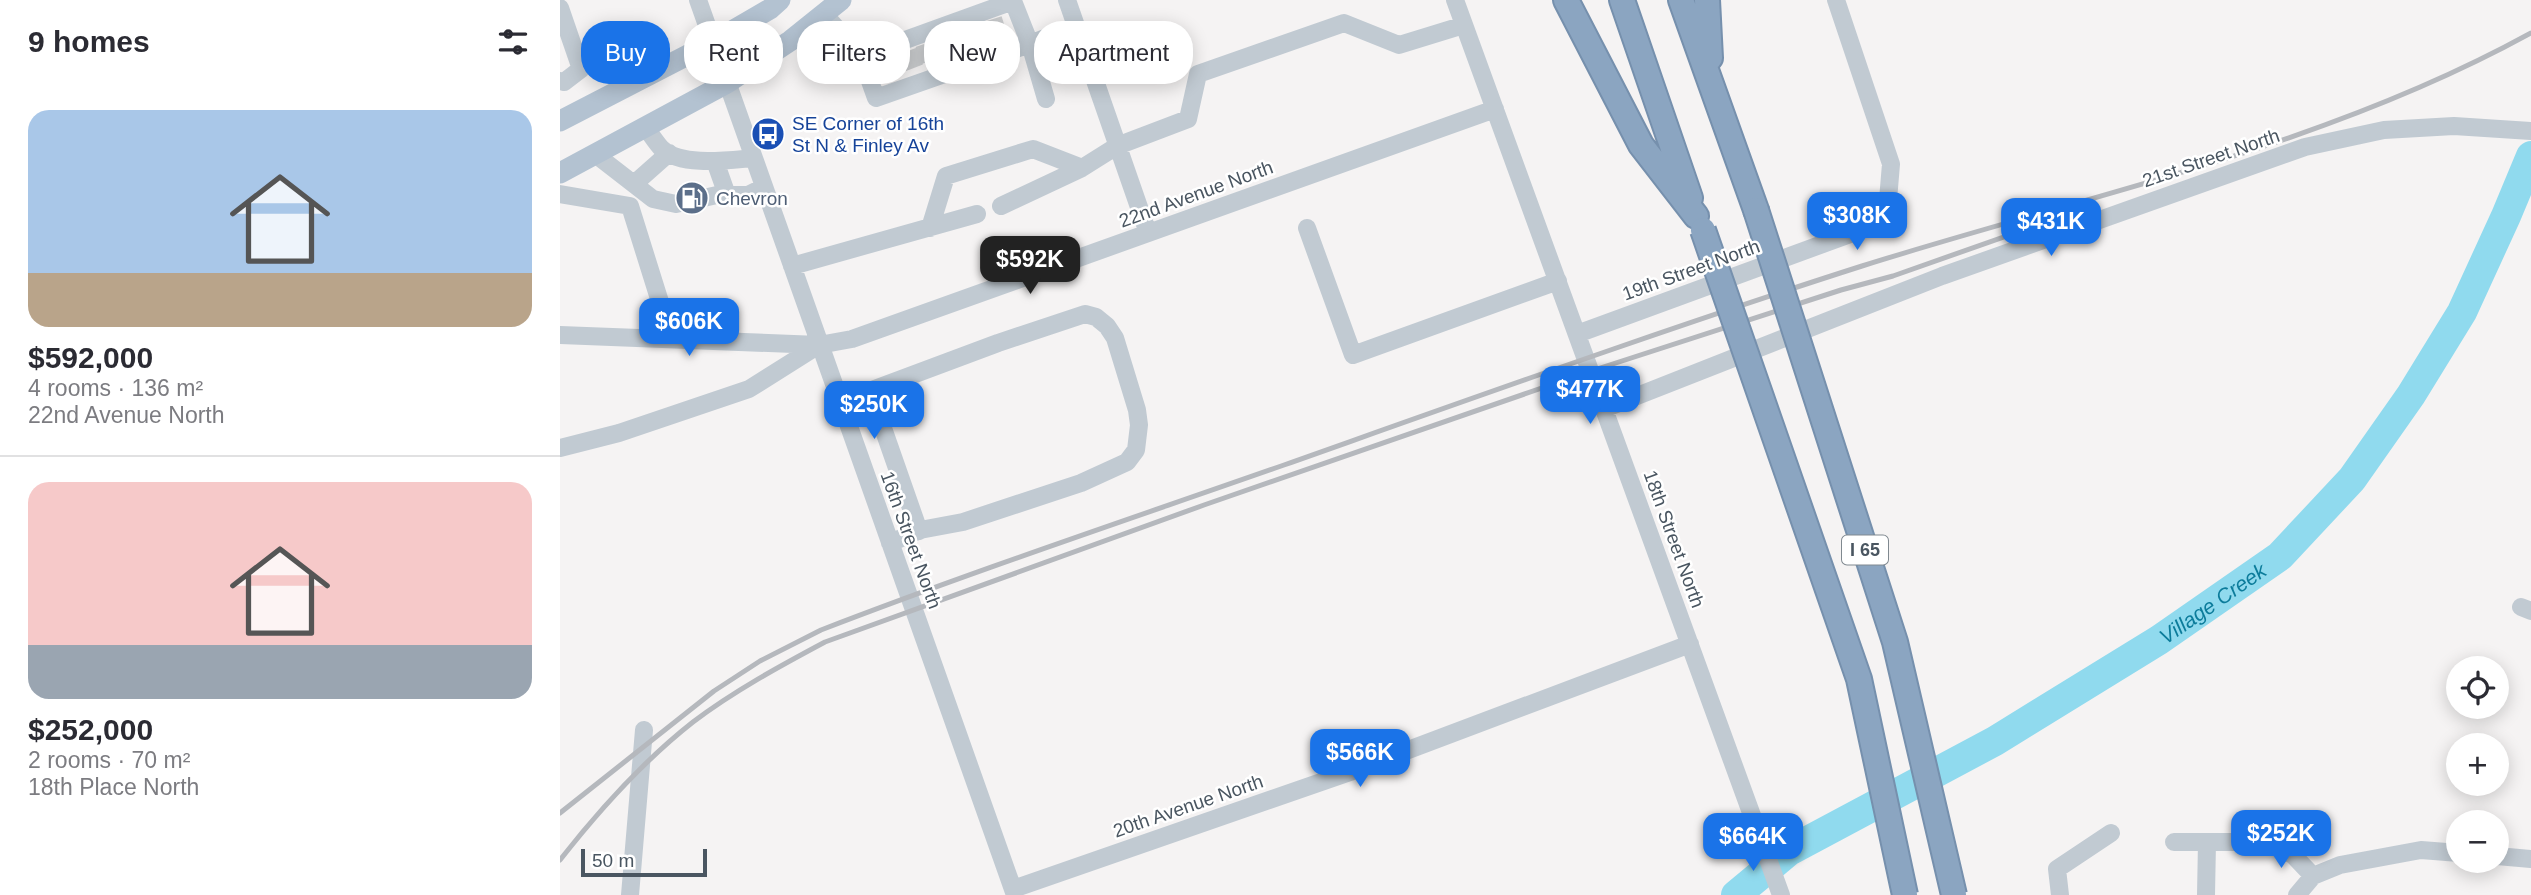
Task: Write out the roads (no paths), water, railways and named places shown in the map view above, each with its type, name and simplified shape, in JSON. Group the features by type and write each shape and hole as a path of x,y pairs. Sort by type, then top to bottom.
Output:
{"highway":[{"path":"1566,0 1641,145 1700,223"},
{"name":"I 65","path":"1622,0 1859,678 1906,895"},
{"name":"I 65","path":"1681,0 1756,210 1895,642 1954,895"},
{"path":"1707,0 1711,83"}],"main road":[{"path":"749,21 780,0"},
{"path":"783,46 841,0"},
{"path":"560,121 684,57"},
{"path":"560,173 725,84"}],"street":[{"name":"16th Street North","path":"698,0 706,21"},
{"path":"1067,0 1074,21"},
{"name":"18th Street North","path":"1455,0 1781,895"},
{"name":"19th Street North","path":"1577,334 1861,230 1888,200 1891,164 1836,0"},
{"path":"910,44 983,18 1013,1 1030,44 1046,99"},
{"path":"560,8 581,69 564,82 560,81"},
{"path":"824,14 830,21"},
{"path":"1001,206 1082,167 1117,146 1188,119 1198,74 1344,23 1399,46 1464,26"},
{"path":"910,79 993,48 1034,42"},
{"name":"16th Street North","path":"727,84 1014,892"},
{"path":"871,84 876,98 897,84"},
{"path":"1096,84 1148,233"},
{"name":"22nd Avenue North","path":"560,448 619,433 749,389 819,345 852,339 1495,109"},
{"name":"21st Street North","path":"1604,409 1942,276 2305,147 2384,130 2454,126 2531,131"},
{"path":"645,127 663,149 677,157 715,161 754,158"},
{"path":"930,228 946,176 1033,149 1082,167"},
{"path":"634,184 669,153"},
{"path":"595,154 653,199 676,204 748,194 764,187"},
{"path":"715,161 727,195"},
{"path":"560,194 630,206 671,337"},
{"path":"792,266 977,214"},
{"path":"1307,228 1353,355 1558,281"},
{"path":"840,402 998,343 1085,314 1096,317 1107,326 1115,338 1139,425 1136,450 1127,462 1081,482 964,522 919,531 890,543"},
{"path":"560,335 671,337 819,345"},
{"path":"870,391 919,531"},
{"name":"20th Avenue North","path":"1014,892 1350,772 1690,644"},
{"path":"630,895 644,730"},
{"path":"2060,895 2057,869 2111,833"},
{"path":"2174,842 2265,842 2293,855 2313,876"},
{"path":"2206,895 2207,842"},
{"path":"2297,895 2313,876 2340,865 2421,850 2446,852"},
{"path":"2509,857 2531,859"}],"waterway":[{"name":"Village Creek","path":"1736,895 1789,851 1995,741 2159,640 2280,556 2352,479 2411,395 2462,312 2531,156"}],"tunnel":[{"path":"910,56 915,69"}],"railway":[{"path":"560,813 714,691 760,661 821,630 1052,546 1717,314 1862,266 2287,139 2370,108 2451,73 2531,33"},
{"path":"560,860 622,787 674,737 741,689 825,642 1204,505 1591,371 1841,290 1893,276 2049,221"}],"place":[{"name":"SE Corner of 16th St N & Finley Av","path":"768,134"},
{"name":"Chevron","path":"692,198"}]}
